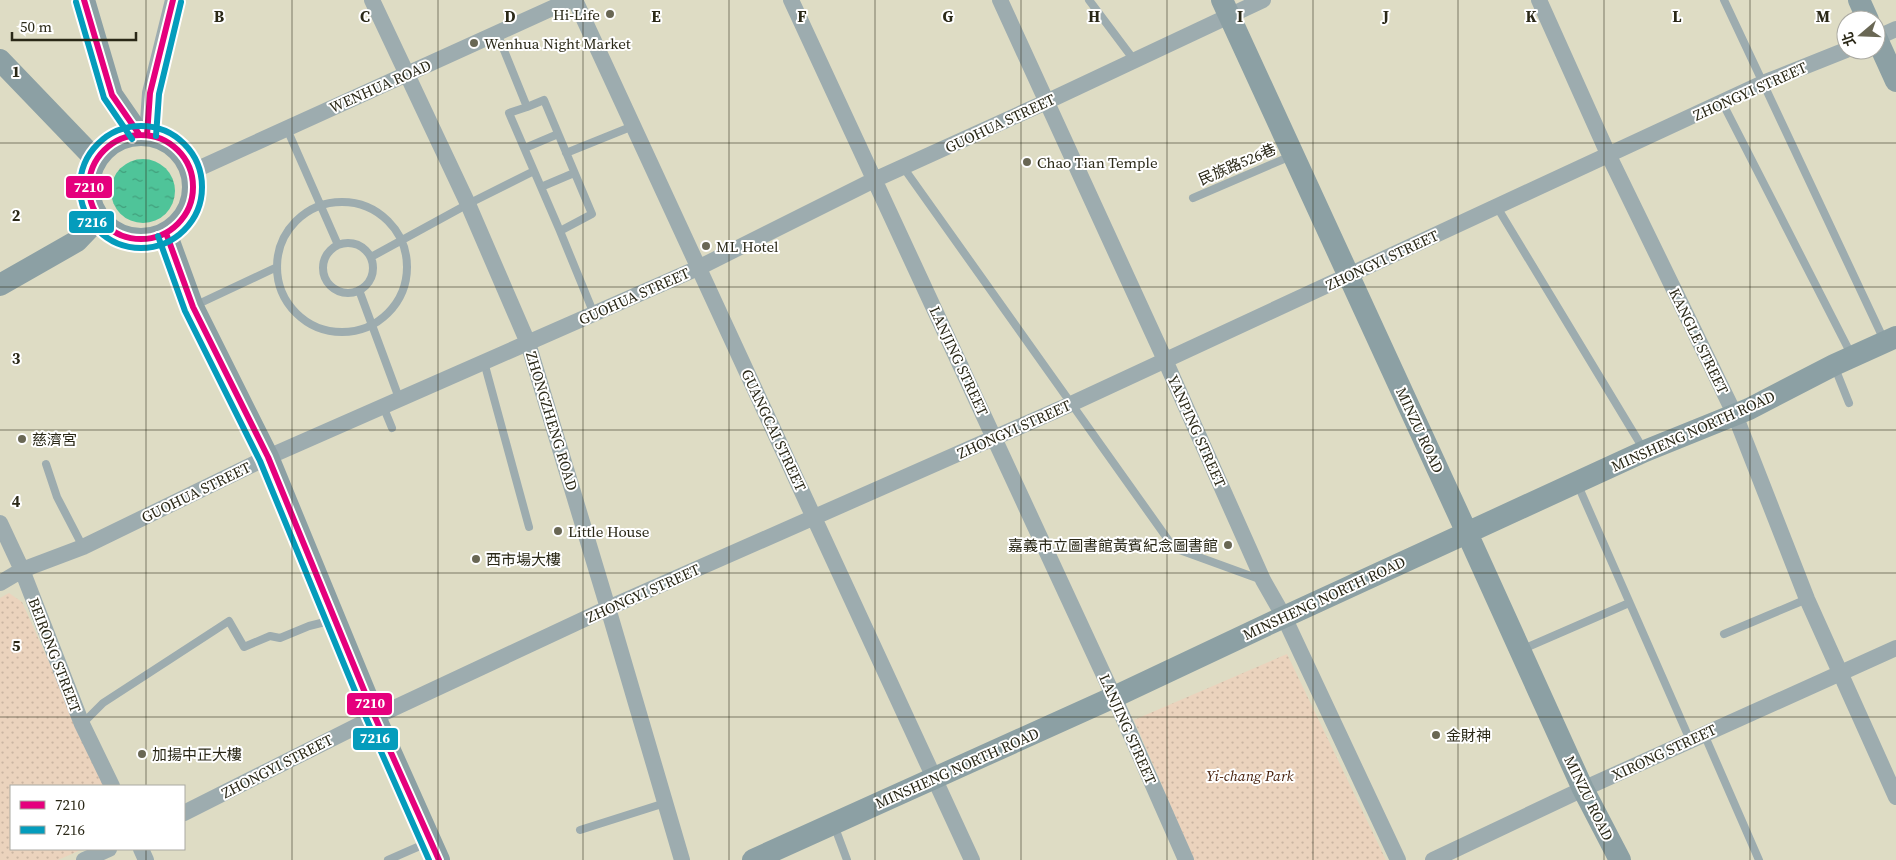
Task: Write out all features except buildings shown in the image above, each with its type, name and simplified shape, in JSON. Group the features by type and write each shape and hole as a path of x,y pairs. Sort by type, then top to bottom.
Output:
{"main road":[{"path":"84,0 112,95 143,134"},
{"name":"MINZU ROAD","path":"1225,8 1583,789 1620,860"},
{"path":"1886,59 1896,81"},
{"path":"0,60 96,160"},
{"path":"143,134 160,138 173,145 182,155 191,172 193,182 188,210 179,222 166,233 140,239 112,230 99,218 93,206 89,190 91,173 96,160 108,146 124,138 143,134"},
{"path":"0,285 77,241 99,218"},
{"path":"166,233 192,307 268,457 375,717 435,851"},
{"name":"MINSHENG NORTH ROAD","path":"753,860 1114,697 1284,616 1645,451 1736,415 1843,361 1890,340"}],"street":[{"path":"143,134 150,93 173,0"},
{"name":"ZHONGZHENG ROAD","path":"372,0 468,204 528,343 682,860"},
{"name":"WENHUA ROAD","path":"191,172 570,0"},
{"name":"GUANGCAI STREET","path":"574,0 972,860"},
{"name":"LANJING STREET","path":"791,0 1114,697 1186,860"},
{"name":"YANPING STREET","path":"1000,0 1165,360 1263,580 1284,616 1398,860"},
{"name":"GUOHUA STREET","path":"0,583 22,570 83,546 268,457 698,268 874,180 1134,60 1225,8 1263,0"},
{"name":"KANGLE STREET","path":"1539,0 1609,156 1736,415 1807,599 1896,797"},
{"name":"ZHONGYI STREET","path":"185,812 375,717 608,608 1071,404 1763,83 1836,54"},
{"name":"BEIRONG STREET","path":"0,523 22,570 82,724 112,785"},
{"name":"XIRONG STREET","path":"1433,860 1583,789 1896,648"}],"lane":[{"path":"1089,0 1134,60"},
{"path":"1724,0 1890,340"},
{"path":"497,33 527,107"},
{"path":"560,231 592,214 544,100 509,113 594,314"},
{"path":"1722,102 1843,361 1849,403"},
{"path":"566,153 633,126"},
{"path":"287,128 338,245"},
{"path":"525,148 558,134"},
{"name":"民族路526巷","path":"1193,198 1292,155"},
{"path":"902,167 1174,548 1263,580"},
{"path":"371,257 468,204 534,171"},
{"path":"541,186 574,173"},
{"path":"342,202 363,206 382,216 396,232 400,241 405,252 407,273 401,294 389,312 372,326 354,331 334,332 316,327 300,317 288,303 280,286 277,267 280,247 289,229 303,215 320,206 342,202"},
{"path":"1497,207 1645,451"},
{"path":"353,243 367,251 371,257 373,272 366,286 359,290 344,293 330,285 326,278 324,263 332,249 338,245 353,243"},
{"path":"192,307 277,267"},
{"path":"359,290 399,398"},
{"path":"484,362 529,527"},
{"path":"383,406 392,428"},
{"path":"46,464 57,497 83,546"},
{"path":"1577,483 1629,603 1759,860"},
{"path":"1724,634 1807,599"},
{"path":"1520,650 1629,603"},
{"path":"82,724 103,703 229,621 244,647 270,636 280,638 309,626 335,619"},
{"path":"580,830 665,803"},
{"path":"833,823 847,860"},
{"path":"388,860 435,851"}],"green space":[{"path":"9,593 22,602 105,785 10,785 10,850 81,850 58,860 0,860 0,598"},
{"name":"Yi-chang Park","path":"1287,654 1386,860 1194,860 1134,720"}],"water":[{"path":"137,159 149,159 166,168 173,179 175,191 173,203 166,214 149,223 137,223 125,218 116,209 111,197 111,185 116,173 125,164"}],"transit line":[{"name":"7210","path":"84,0 112,95 139,134"},
{"name":"7210","path":"147,135 150,93 173,0"},
{"name":"7216","path":"76,2 104,98 132,139"},
{"name":"7216","path":"156,136 159,94 181,2"},
{"name":"7216","path":"141,126 164,131 184,144 197,164 202,187 197,210 184,230 164,243 141,248 118,243 98,230 85,210 80,187 85,164 98,144 118,131 141,126"},
{"name":"7210","path":"141,135 161,139 178,150 189,167 193,187 189,207 178,224 161,235 141,239 121,235 104,224 93,207 89,187 93,167 104,150 121,139 141,135"},
{"name":"7210","path":"166,233 193,307 268,457 375,717 439,860"},
{"name":"7216","path":"158,236 185,311 260,461 367,720 429,860"}],"place":[{"name":"Hi-Life","path":"610,14"},
{"name":"Wenhua Night Market","path":"474,43"},
{"name":"Chao Tian Temple","path":"1027,162"},
{"name":"ML Hotel","path":"706,246"},
{"name":"慈濟宮","path":"22,439"},
{"name":"Little House","path":"558,531"},
{"name":"嘉義市立圖書館黃賓紀念圖書館","path":"1228,545"},
{"name":"西市場大樓","path":"476,559"},
{"name":"金財神","path":"1436,735"},
{"name":"加揚中正大樓","path":"142,754"}]}
